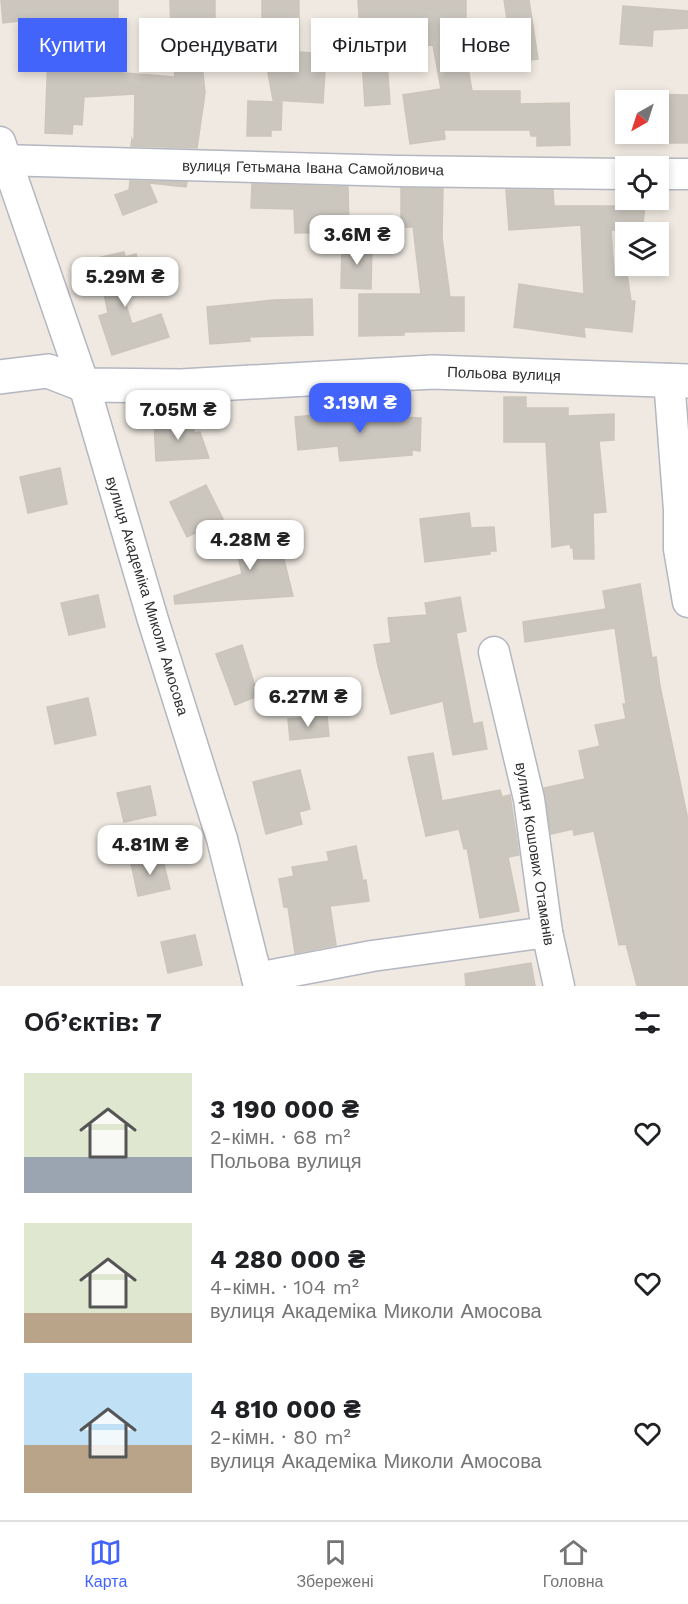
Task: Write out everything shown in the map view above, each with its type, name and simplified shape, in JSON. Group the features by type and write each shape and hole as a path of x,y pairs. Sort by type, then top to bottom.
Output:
{"street":[{"name":"вулиця Гетьмана Івана Самойловича","path":"2,154 397,171 615,174"},
{"name":"вулиця Академіка Миколи Амосова","path":"2,154 84,385 153,620 222,839 258,982"},
{"path":"669,174 688,174"},
{"name":"Польова вулиця","path":"0,377 48,371 84,385 181,386 433,372 678,380"},
{"path":"678,380 679,549 688,602"},
{"name":"вулиця Кошових Отаманів","path":"494,652 529,799 547,933 559,986"},
{"path":"258,982 372,956 547,933"}],"building":[{"path":"1,0 118,0 118,18 18,18 18,21 3,23"},
{"path":"170,0 215,0 215,18 170,18"},
{"path":"262,0 299,0 299,18 262,18"},
{"path":"358,0 466,0 466,18 440,18 440,72 469,72 472,91 520,91 520,104 569,103 570,145 537,146 537,136 531,136 530,130 444,130 445,139 410,144 403,95 441,89 433,45 428,45 428,18 359,18"},
{"path":"504,0 529,0 538,59 531,60 531,18 507,18"},
{"path":"623,6 688,11 688,28 653,30 652,46 620,44"},
{"path":"299,52 311,53 311,72 325,72 323,103 273,100 268,72 299,72"},
{"path":"47,72 112,72 175,77 175,72 203,72 205,93 197,148 131,146 132,139 134,144 135,94 84,97 82,125 73,124 72,134 45,133"},
{"path":"363,72 388,72 390,104 365,106"},
{"path":"669,95 688,95 688,143 669,143"},
{"path":"248,101 282,102 281,130 271,130 271,136 247,136"},
{"path":"130,181 187,182 186,187 149,183 157,202 123,215 115,195 129,190"},
{"path":"252,184 348,187 349,232 295,233 294,209 251,208"},
{"path":"401,188 443,189 442,238 450,297 464,297 464,331 404,332 404,335 359,336 359,294 421,294 413,227 401,227"},
{"path":"506,190 553,190 554,206 615,206 615,210 644,210 643,222 615,222 615,230 611,230 614,275 627,276 631,301 635,301 632,332 584,327 585,337 514,327 519,284 584,294 581,225 509,230"},
{"path":"342,243 372,244 371,289 341,288"},
{"path":"124,252 125,257 136,254 140,276 118,280 132,324 161,314 169,337 112,355 99,316 108,313 97,258"},
{"path":"312,299 313,335 249,337 250,341 210,344 207,307 274,300"},
{"path":"504,397 526,397 526,408 568,408 568,416 614,414 614,440 599,441 606,512 593,513 594,559 574,559 573,548 570,544 552,547 546,442 504,442"},
{"path":"377,407 377,416 421,418 420,451 412,450 412,455 340,461 338,446 298,450 295,417 336,413 336,410"},
{"path":"194,419 194,433 200,432 209,458 156,461 154,421"},
{"path":"60,468 67,504 28,513 20,477"},
{"path":"206,485 223,519 187,537 170,502"},
{"path":"469,513 471,528 494,527 496,551 490,551 490,554 425,562 420,519"},
{"path":"275,523 293,596 175,604 174,596 242,574 233,533"},
{"path":"640,584 652,658 656,657 688,820 688,986 637,986 626,944 619,945 594,831 574,835 573,829 551,834 544,788 585,779 579,751 600,746 595,725 626,719 623,704 626,704 615,628 525,642 523,622 606,609 603,591"},
{"path":"98,595 105,627 69,635 61,603"},
{"path":"460,597 466,631 456,633 473,724 482,722 487,749 453,755 443,701 391,714 374,645 391,643 388,618 427,615 425,603"},
{"path":"242,645 258,696 235,705 216,654"},
{"path":"88,698 96,735 55,744 47,707"},
{"path":"327,716 329,736 290,740 288,719"},
{"path":"433,753 442,801 500,790 502,797 510,795 519,855 508,857 519,911 480,918 467,848 464,849 459,829 426,836 408,757"},
{"path":"300,770 310,809 299,812 302,824 266,834 253,782"},
{"path":"150,786 156,815 124,822 117,793"},
{"path":"356,846 363,881 366,880 369,901 330,906 336,945 295,953 288,907 284,907 279,879 294,876 292,867 329,861 327,852"},
{"path":"162,856 170,889 138,896 131,863"},
{"path":"195,935 202,965 168,973 161,942"},
{"path":"531,963 535,986 466,986 465,974"}]}
